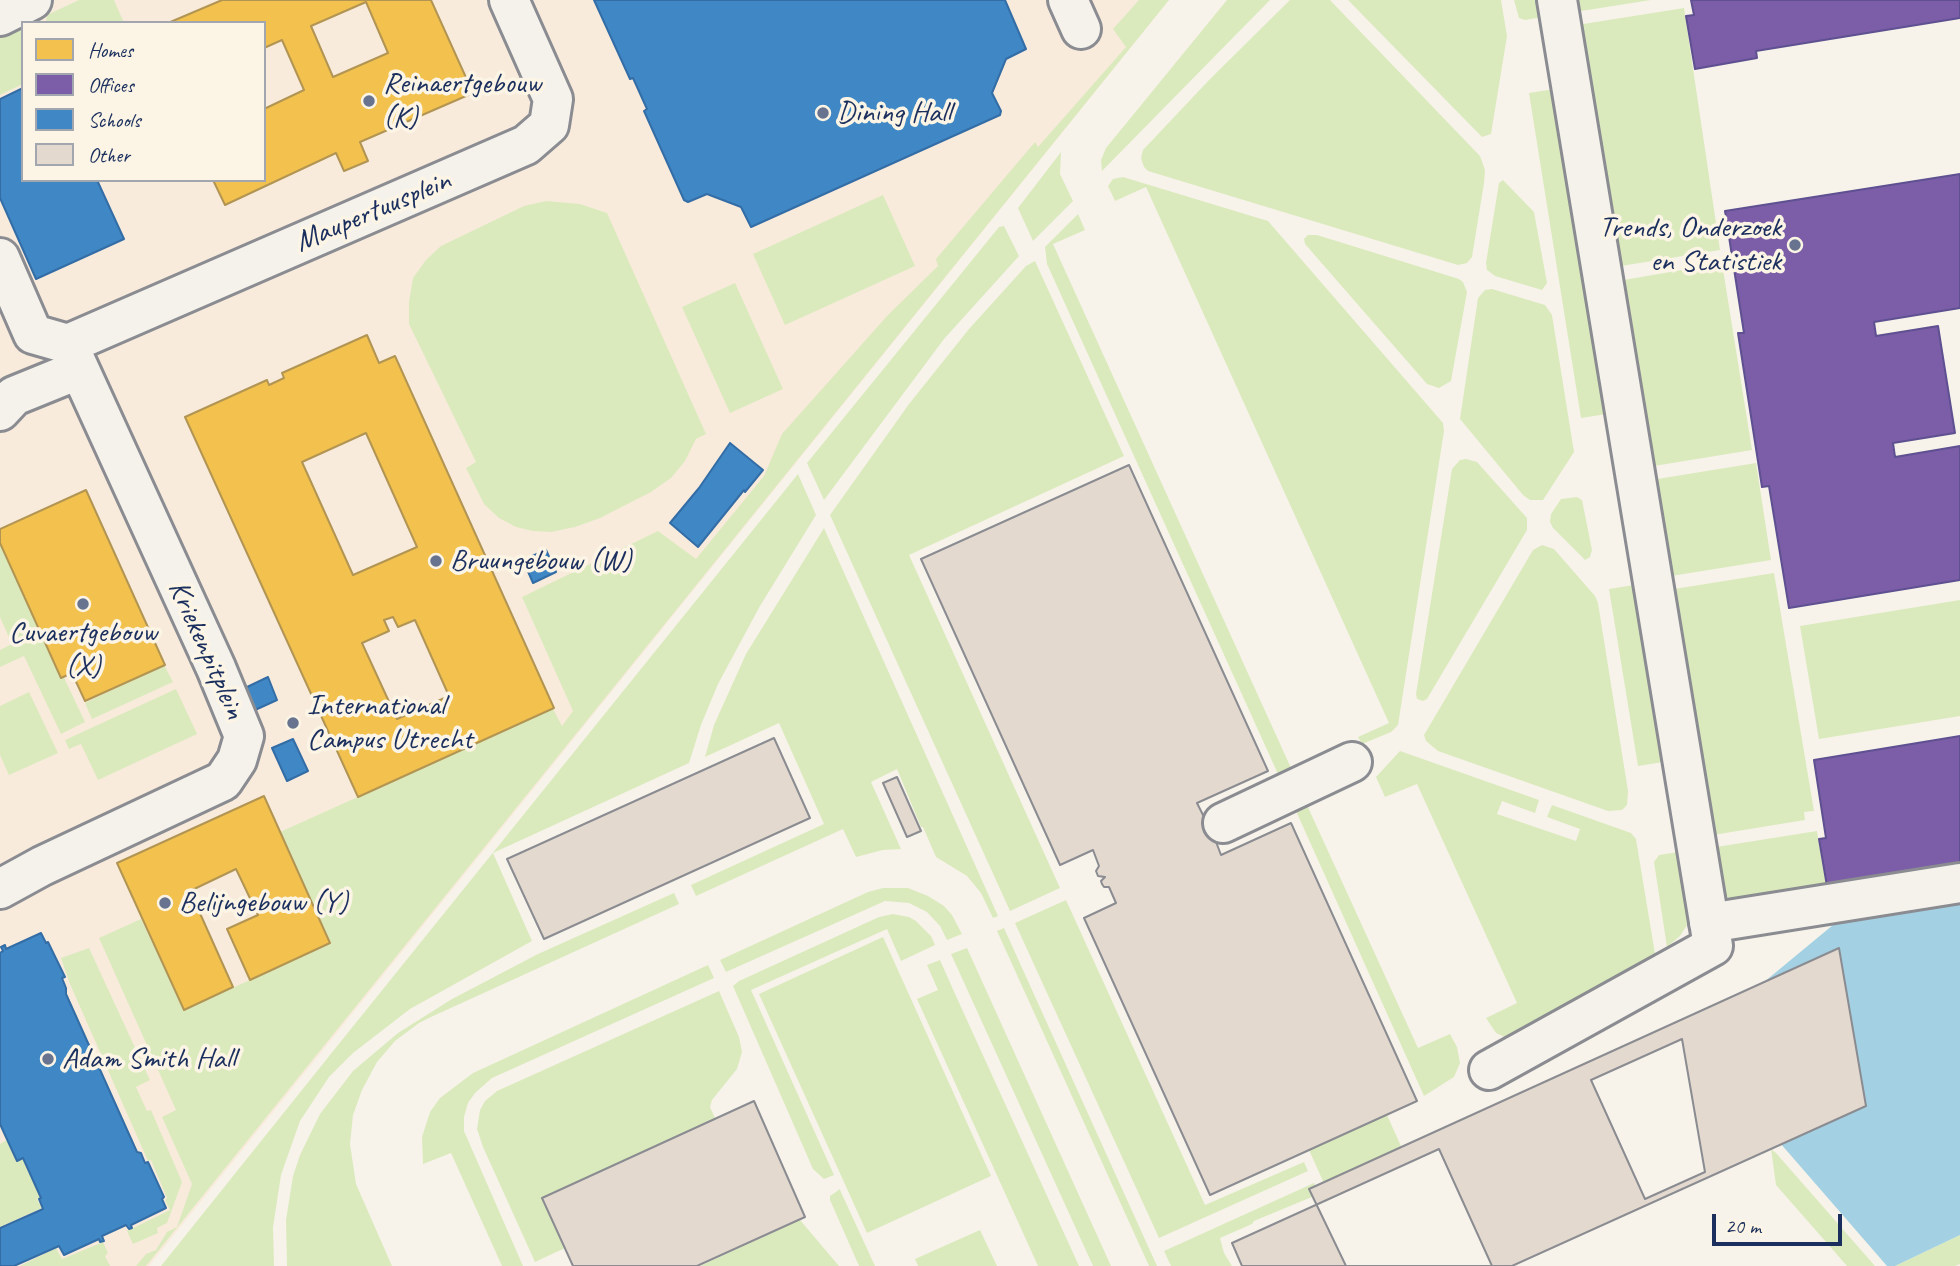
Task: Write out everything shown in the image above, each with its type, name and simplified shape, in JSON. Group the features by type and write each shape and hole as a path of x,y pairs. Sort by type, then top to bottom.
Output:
{"street":[{"path":"0,16 32,0"},
{"name":"Maupertuusplein","path":"73,357 526,145 549,125 553,99 509,0"},
{"path":"1489,1070 1713,946 1557,0"},
{"path":"0,258 33,334 73,357 14,396 0,411"},
{"name":"Kriekenpitplein","path":"0,889 42,866 223,780 237,760 244,736 216,668 73,357"},
{"path":"1223,822 1352,762"},
{"path":"1709,923 1960,883"}],"shaded area":[{"name":"International Campus Utrecht","path":"0,0 1169,0 149,1266 0,1266"}],"green space":[{"path":"79,0 114,0 123,21 46,21 47,15"},
{"path":"1139,0 1169,0 146,1266 136,1266 146,1254 156,1250 167,1232 177,1227 192,1184 162,1117 176,1110 99,938 141,919 184,1010 331,943 280,832 553,709 562,726 573,711 522,597 658,531 696,559 764,476 782,434 888,315 938,266 936,259 1035,142 1038,147 1126,47 1113,29"},
{"path":"1227,0 1270,0 1102,171 1101,160 1106,148"},
{"path":"1290,0 1330,0 1480,156 1485,170 1484,183 1472,257 1467,263 1458,265 1148,171 1144,167 1141,158 1143,150"},
{"path":"1348,0 1501,0 1507,36 1491,134 1482,137"},
{"path":"1514,0 1540,0 1543,17 1525,20 1519,18"},
{"path":"1573,0 1651,0 1575,12"},
{"path":"1684,8 1720,250 1615,267 1577,25"},
{"path":"21,26 21,85 0,95 0,36"},
{"path":"1554,89 1607,414 1581,418 1529,93"},
{"path":"1061,152 1060,174 1073,201 1033,241 1018,208"},
{"path":"1123,177 1268,221 1443,423 1444,431 1398,725 1391,732 1362,744 1358,737 1389,723 1146,187 1115,201 1108,186 1113,179"},
{"path":"1503,180 1534,212 1547,283 1542,290 1495,276 1487,270 1499,183"},
{"path":"883,195 915,266 785,325 753,254"},
{"path":"546,201 580,204 607,213 706,434 696,439 685,461 671,478 651,492 600,518 551,532 516,527 499,518 484,504 466,468 476,462 409,324 413,278 441,246 524,206"},
{"path":"1078,214 1085,230 1053,244 1291,768 1278,774 1047,264 1045,247"},
{"path":"1004,226 1019,256 944,339 824,500 807,463 999,227"},
{"path":"1308,235 1317,235 1463,282 1467,292 1451,381 1439,388 1427,384 1305,244 1304,239"},
{"path":"1035,261 1124,456 909,555 1060,888 1010,911 830,515 909,404 969,329 1026,266"},
{"path":"1722,263 1752,450 1648,467 1618,281"},
{"path":"735,283 783,389 730,413 682,307"},
{"path":"1492,289 1545,305 1552,315 1574,452 1543,500 1530,500 1523,495 1460,419 1478,298 1485,290"},
{"path":"1460,460 1477,462 1527,518 1527,530 1427,699 1423,701 1417,699 1416,694 1452,469"},
{"path":"1756,463 1771,560 1665,577 1651,480"},
{"path":"798,474 816,515 760,606 718,684 689,763 493,853 532,941 410,1009 353,1053 329,1077 300,1121 281,1175 273,1227 274,1266 161,1266 342,1040"},
{"path":"1577,497 1582,500 1592,550 1590,557 1585,560 1550,522 1551,514 1561,499"},
{"path":"824,528 998,916 993,918 981,893 967,876 936,857 897,769 871,782 901,849 883,850 856,857 843,829 696,896 691,885 824,824 779,723 705,757 714,725 746,654"},
{"path":"0,543 85,722 61,734 24,656 0,667 0,650 12,644 0,617"},
{"path":"1542,545 1554,549 1598,603 1628,791 1627,805 1622,810 1608,811 1438,751 1426,741 1424,735 1533,550"},
{"path":"1774,573 1814,811 1804,812 1805,820 1707,836 1668,590"},
{"path":"1634,585 1663,762 1638,766 1609,589"},
{"path":"1960,600 1960,716 1819,739 1800,626"},
{"path":"164,665 173,682 92,719 85,703"},
{"path":"176,689 197,734 98,780 81,744 69,749 65,740"},
{"path":"29,692 58,753 9,775 0,755 0,706"},
{"path":"1400,751 1539,800 1535,813 1502,801 1497,814 1576,841 1580,829 1547,817 1552,805 1631,833 1636,839 1655,954 1520,1037 1507,1038 1496,1033 1486,1018 1517,1003 1417,784 1385,797 1376,777"},
{"path":"1307,805 1418,1048 1450,1034 1457,1047 1460,1063 1454,1077 1424,1096 1296,811"},
{"path":"1817,831 1827,891 1735,902 1721,892 1710,848"},
{"path":"1678,852 1687,925 1680,936 1667,947 1654,862 1659,855"},
{"path":"883,888 908,888 928,896 944,906 962,934 947,940 940,926 927,912 909,903 885,901 726,972 720,960 868,892"},
{"path":"674,893 679,904 431,1017 395,1041 377,1062 362,1090 353,1115 350,1144 356,1184 392,1266 287,1266 286,1220 293,1176 300,1155 320,1114 353,1071 398,1033 452,999 538,954"},
{"path":"1066,900 1205,1205 1304,1162 1308,1171 1159,1238 1015,923"},
{"path":"893,914 916,921 931,936 935,945 901,961 887,929 751,990 834,1175 824,1179 813,1169 733,986 879,917"},
{"path":"1004,928 1157,1266 1149,1266 997,931"},
{"path":"883,937 991,1176 867,1233 759,994"},
{"path":"89,948 150,1080 136,1087 147,1111 151,1110 182,1182 167,1223 157,1228 158,1233 133,1244 127,1231 170,1210 151,1160 148,1161 61,958"},
{"path":"967,948 1111,1266 1093,1266 951,954"},
{"path":"940,960 1079,1266 1038,1266 917,999 938,990 927,965"},
{"path":"708,965 714,978 492,1078 468,1103 464,1131 523,1266 502,1266 451,1153 423,1164 422,1137 430,1112 440,1098 473,1073"},
{"path":"719,991 739,1037 742,1052 737,1069 712,1100 710,1107 715,1118 542,1198 565,1248 535,1262 477,1129 480,1110 485,1101 497,1091"},
{"path":"1387,1115 1405,1155 1327,1190 1309,1150"},
{"path":"7,1140 16,1161 23,1159 40,1197 37,1199 42,1208 0,1227 0,1144"},
{"path":"1771,1149 1875,1266 1847,1266 1776,1185"},
{"path":"1314,1183 1319,1194 1220,1238 1224,1253 1232,1266 1171,1266 1164,1251"},
{"path":"840,1189 875,1266 859,1266 830,1200 830,1196"},
{"path":"800,1220 839,1266 700,1266"},
{"path":"980,1230 997,1266 918,1266 915,1259"},
{"path":"1960,1235 1960,1264 1895,1266"},
{"path":"103,1242 110,1266 20,1266 56,1248 62,1259"}],"water":[{"path":"1960,896 1960,1235 1895,1266 1887,1266 1767,1128 1746,997 1845,915"}],"building: Homes":[{"name":"Reinaertgebouw (K)","path":"222,0 431,0 473,93 360,142 368,161 344,171 336,153 225,205 214,182 266,182 266,108 304,90 282,40 266,47 266,21 173,21","holes":["366,2 388,53 333,77 311,26"]},
{"name":"Bruungebouw (W)","path":"367,335 379,363 395,356 554,708 358,797 185,417 267,380 269,385 284,378 282,373","holes":["366,433 417,547 353,575 302,462","393,617 398,627 415,620 449,696 397,719 362,643 389,631 384,620"]},
{"name":"Cuvaertgebouw (X)","path":"86,490 165,665 85,701 72,673 61,678 0,543 0,529"},
{"name":"Belijngebouw (Y)","path":"264,796 330,943 250,980 227,929 258,915 236,869 190,891 233,987 184,1010 117,863"}],"building: Offices":[{"path":"1691,0 1960,0 1960,18 1756,51 1757,58 1695,69 1686,16 1694,15"},
{"path":"1960,174 1960,308 1874,322 1876,336 1938,326 1955,433 1893,443 1895,457 1960,446 1960,580 1789,608 1769,486 1762,487 1738,333 1744,333 1725,211"},
{"path":"1960,736 1960,862 1889,874 1890,881 1828,892 1819,839 1826,838 1814,760"}],"building: Schools":[{"name":"Dining Hall","path":"594,0 1005,0 1026,49 1006,59 992,93 1001,111 1000,115 751,227 741,207 707,194 688,202 684,200 644,111 647,109 633,78 630,79"},
{"path":"21,89 21,182 98,182 124,239 36,279 0,198 0,99"},
{"path":"730,443 763,470 698,547 670,523 699,488"},
{"path":"546,550 556,572 533,583 523,560"},
{"path":"268,677 277,700 255,710 245,688"},
{"path":"293,739 308,771 287,781 272,748"},
{"name":"Adam Smith Hall","path":"41,933 65,977 62,978 66,994 137,1152 141,1153 145,1163 148,1162 164,1197 162,1199 166,1208 131,1225 132,1228 129,1229 126,1225 102,1236 104,1241 100,1242 99,1239 64,1255 59,1246 14,1266 0,1266 0,1228 43,1209 39,1199 41,1198 23,1158 17,1161 0,1124 0,953 3,951 1,947 5,945 6,949"}],"building: Other":[{"path":"1129,465 1268,771 1197,803 1205,819 1207,818 1221,855 1291,823 1417,1101 1210,1195 1084,918 1116,903 1109,887 1102,884 1101,881 1105,877 1098,876 1096,871 1099,866 1093,850 1060,865 921,559"},
{"path":"774,738 810,818 544,939 507,859"},
{"path":"897,777 921,831 907,837 883,783"},
{"path":"1839,948 1866,1106 1512,1266 1346,1266 1309,1189"},
{"path":"1682,1039 1705,1172 1645,1199 1591,1080"},
{"path":"754,1101 805,1217 697,1266 573,1266 542,1198"},
{"path":"1439,1149 1492,1266 1242,1266 1232,1243"}],"place":[{"name":"Reinaertgebouw (K)","path":"369,101"},
{"name":"Dining Hall","path":"823,113"},
{"name":"Trends, Onderzoek en Statistiek","path":"1795,245"},
{"name":"Bruungebouw (W)","path":"436,561"},
{"name":"Cuvaertgebouw (X)","path":"83,604"},
{"name":"International Campus Utrecht","path":"293,723"},
{"name":"Belijngebouw (Y)","path":"165,903"},
{"name":"Adam Smith Hall","path":"48,1059"}]}
